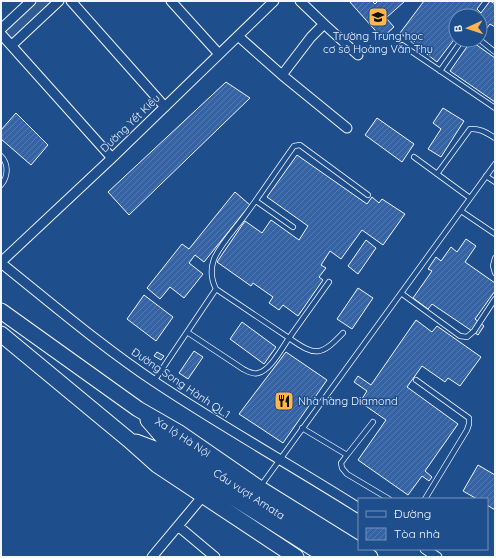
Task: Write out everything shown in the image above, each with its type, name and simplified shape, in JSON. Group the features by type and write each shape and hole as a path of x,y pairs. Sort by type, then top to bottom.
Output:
{"highway":[{"name":"Xa lộ Hà Nội","path":"1,311 138,409 178,432 259,488 358,550"},
{"path":"1,334 157,465 296,557"},
{"name":"Cầu vượt Amata","path":"138,409 164,446 327,557"},
{"name":"Cầu vượt Amata","path":"129,440 164,446 347,557"},
{"name":"Xa lộ Hà Nội","path":"359,550 370,557"}],"street":[{"path":"1,29 31,1"},
{"path":"12,45 59,1"},
{"path":"70,1 165,107"},
{"path":"171,1 219,54"},
{"name":"Đường Yết Kiêu","path":"1,262 112,158 274,1"},
{"path":"300,1 358,55"},
{"path":"282,75 324,24"},
{"path":"1,34 112,158"},
{"path":"238,36 282,75 347,128"},
{"name":"Đường Song Hành QL.1","path":"1,262 101,342 154,381 226,428 358,507"},
{"path":"152,557 203,496"},
{"path":"178,526 215,557"},
{"path":"426,550 437,557"}],"lane":[{"path":"402,44 495,108"},
{"path":"440,71 456,48"},
{"path":"437,174 470,129 480,129 495,138"},
{"path":"343,333 326,350 311,352 304,349 216,289 211,275 214,259 221,247 256,201 294,146 300,145 368,196"},
{"path":"1,156 4,159 7,169 5,180 1,185"},
{"path":"414,157 470,198"},
{"path":"259,488 495,164"},
{"path":"486,176 495,182"},
{"path":"256,201 293,227"},
{"path":"461,211 495,234"},
{"path":"495,258 493,266 495,273"},
{"path":"187,332 243,369 258,374 271,364 329,282"},
{"path":"154,381 216,289"},
{"path":"401,292 460,336 467,337 474,331 495,299"},
{"path":"416,380 468,418 469,424 467,430 426,498"},
{"path":"373,422 341,463 342,468 347,474 387,498"},
{"path":"302,428 347,455"}],"shaded area":[{"path":"36,1 54,1 12,40 4,31"}],"building":[{"path":"349,1 372,1 375,4 378,1 405,1 386,18 394,27 382,38"},
{"path":"424,1 483,1 478,8 448,8 448,48 437,62 400,33"},
{"path":"490,1 495,4 495,27 490,24 488,26 488,8 485,8"},
{"path":"466,48 481,48 495,58 495,102 450,71"},
{"path":"226,82 250,98 129,215 108,192"},
{"path":"443,108 464,121 441,157 428,149 441,129 433,123"},
{"path":"16,113 48,145 31,165 1,139 1,130"},
{"path":"377,118 414,144 402,162 365,135"},
{"path":"297,155 367,204 372,197 379,203 382,199 405,214 383,245 362,230 341,259 330,251 321,265 326,268 319,277 323,280 298,316 283,305 279,310 269,303 273,297 253,283 251,286 217,262 245,221 262,233 271,220 299,240 308,226 267,197"},
{"path":"235,192 250,205 204,262 195,255 189,263 203,274 184,298 170,287 160,299 147,288 182,244 189,249"},
{"path":"466,239 476,246 465,262 495,283 495,291 475,319 484,326 478,335 432,304 428,309 413,298 432,271 428,269 436,257 441,261 451,247 457,252"},
{"path":"366,240 376,248 358,274 348,266"},
{"path":"358,288 373,298 352,329 337,319"},
{"path":"144,295 173,317 156,341 127,319"},
{"path":"416,320 432,332 437,326 481,357 460,386 448,378 445,382 422,366 407,387 458,424 425,471 432,477 429,481 422,476 408,495 358,460 386,420 360,402 367,391 354,382 358,376 371,385"},
{"path":"242,322 276,347 264,364 230,339"},
{"path":"194,351 203,357 188,379 179,373"},
{"path":"157,352 164,356 161,360 154,356"},
{"name":"Nhà hàng Diamond","path":"286,352 327,380 283,443 239,414"},
{"path":"478,465 495,475 495,510 488,506 488,498 475,498 463,491"}],"place":[{"name":"Trường Trung học cơ sở Hoàng Văn Thụ","path":"378,17"},
{"name":"Nhà hàng Diamond","path":"284,401"}]}
